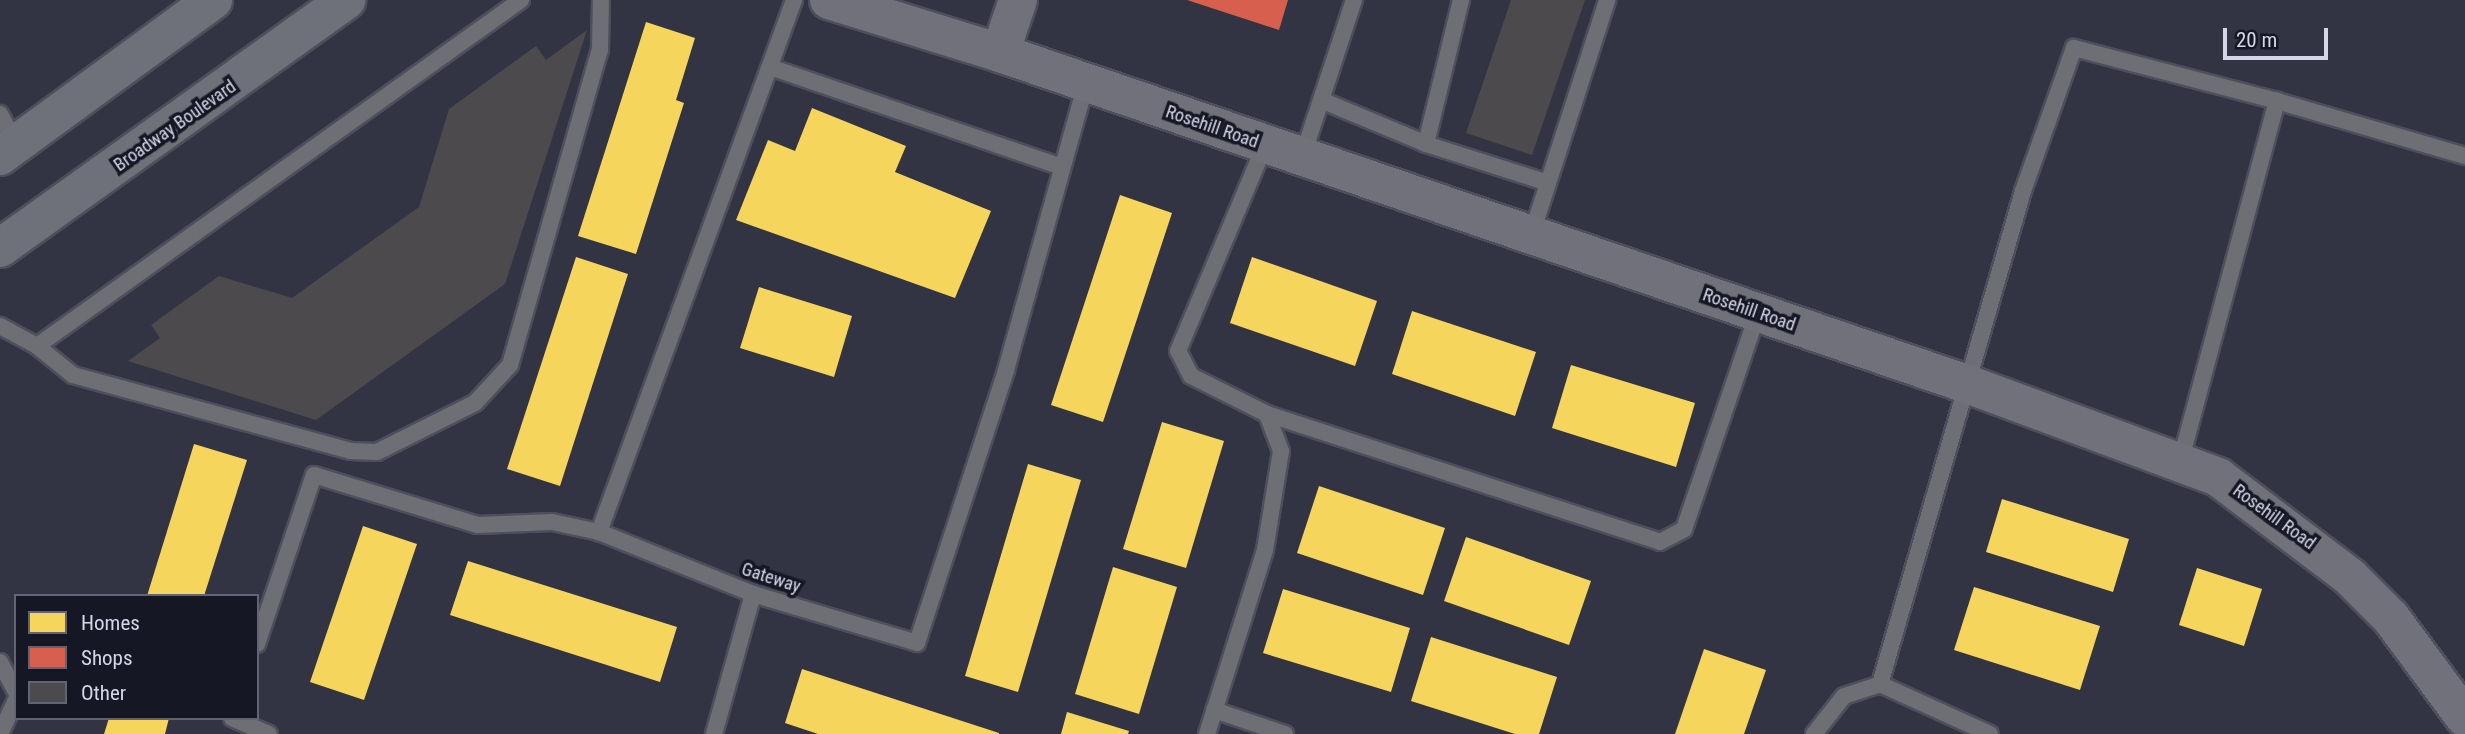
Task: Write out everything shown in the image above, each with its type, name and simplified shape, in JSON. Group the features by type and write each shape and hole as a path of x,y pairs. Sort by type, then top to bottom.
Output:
{"main road":[{"path":"5,138 213,0"},
{"name":"Broadway Boulevard","path":"0,248 346,0"}],"street":[{"name":"Rosehill Road","path":"829,0 1000,53 2181,459 2257,503 2350,578 2391,618 2465,718"},
{"path":"1000,53 1018,0"}],"lane":[{"path":"37,346 521,0"},
{"path":"0,326 37,346 73,375 351,452 377,452 475,403 510,365 600,50 601,0"},
{"path":"599,532 794,0"},
{"path":"1302,158 1354,0"},
{"path":"1426,144 1461,0"},
{"path":"1531,236 1607,0"},
{"path":"1880,684 2023,191 2074,48 2277,101 2465,156"},
{"path":"769,67 1062,167"},
{"name":"Gateway","path":"259,638 314,475 478,525 552,522 599,532 753,594 917,643 1006,370 1086,83"},
{"path":"1321,100 1426,144 1548,183"},
{"path":"2181,459 2277,101"},
{"path":"1265,145 1178,351 1191,376 1268,414 1660,542 1684,529 1758,313"},
{"path":"1207,734 1265,550 1281,451 1268,414"},
{"path":"714,734 753,594"},
{"path":"0,662 14,688"},
{"path":"1814,734 1844,696 1880,684 1990,734"},
{"path":"0,734 14,704"},
{"path":"1214,710 1285,734"},
{"path":"237,720 269,734"}],"building: Homes":[{"path":"646,22 695,38 676,100 684,103 636,254 578,236"},
{"path":"812,108 906,146 895,172 991,211 955,298 736,220 768,140 795,151"},
{"path":"1120,195 1172,213 1103,422 1051,405"},
{"path":"576,257 628,274 560,486 507,469"},
{"path":"1252,257 1377,301 1355,366 1230,323"},
{"path":"759,287 852,316 834,377 740,348"},
{"path":"1412,311 1536,352 1515,416 1392,374"},
{"path":"1571,365 1695,403 1676,467 1552,428"},
{"path":"1162,422 1224,441 1186,568 1123,549"},
{"path":"194,444 247,460 205,594 148,594"},
{"path":"1028,464 1081,480 1018,692 965,676"},
{"path":"1319,486 1445,528 1423,595 1297,553"},
{"path":"2002,499 2129,539 2113,592 1986,552"},
{"path":"363,526 417,544 364,700 310,682"},
{"path":"1466,537 1591,581 1569,645 1444,601"},
{"path":"468,561 677,627 660,682 450,615"},
{"path":"1113,567 1177,587 1139,714 1075,694"},
{"path":"2197,568 2262,589 2244,646 2179,625"},
{"path":"1974,587 2100,626 2080,690 1954,650"},
{"path":"1283,589 1410,628 1391,692 1263,653"},
{"path":"1431,637 1557,677 1539,734 1515,734 1411,701"},
{"path":"1704,649 1766,670 1744,734 1675,734"},
{"path":"802,669 999,734 818,734 785,723"},
{"path":"1067,712 1129,731 1128,734 1061,734"},
{"path":"108,720 168,720 165,734 104,734"}],"building: Shops":[{"path":"1187,0 1288,0 1279,30"}],"building: Other":[{"path":"1511,0 1585,0 1532,155 1466,133"},
{"path":"587,30 505,284 316,420 128,361 160,338 151,325 219,276 292,298 419,207 449,109 536,46 546,60"}]}
